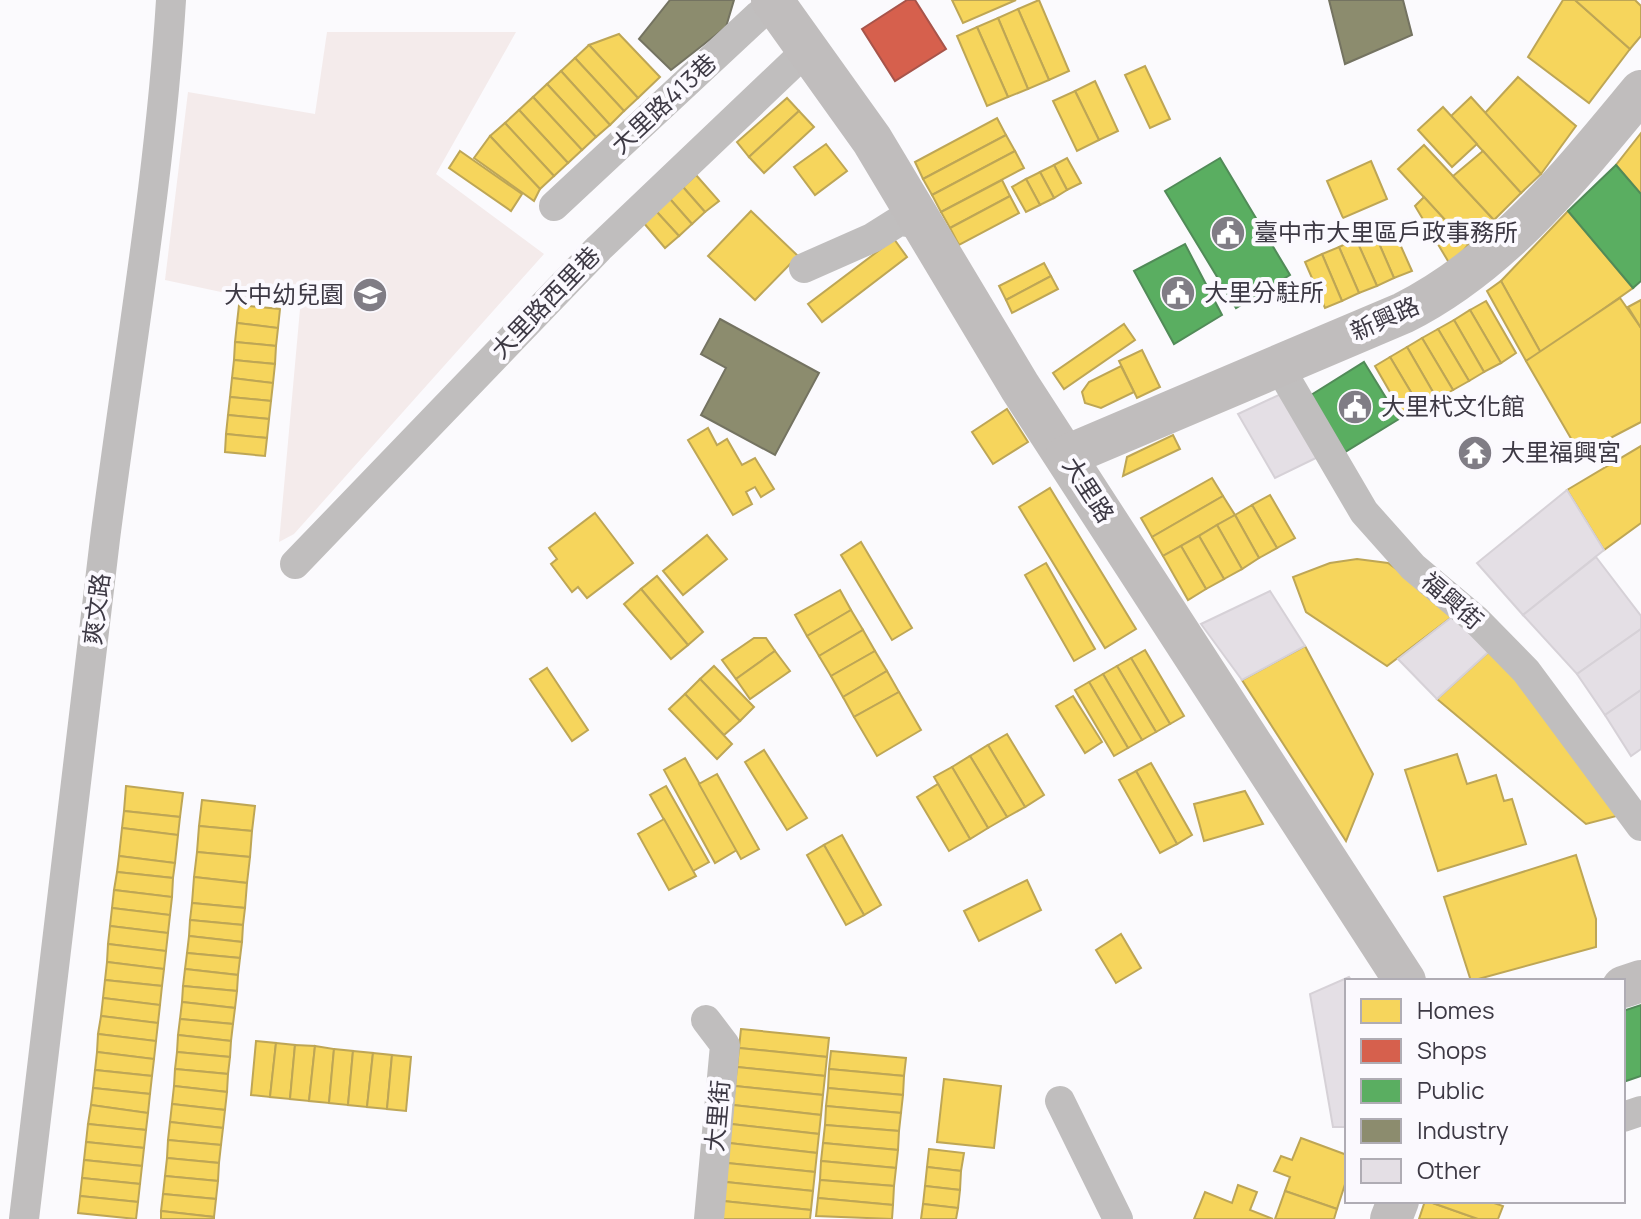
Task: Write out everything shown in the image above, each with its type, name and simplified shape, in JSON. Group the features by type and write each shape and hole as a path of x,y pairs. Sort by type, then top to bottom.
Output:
{"street":[{"name":"爽文路","path":"24,1219 106,536 144,275 165,91 171,0"},
{"name":"大里路","path":"774,2 872,140 1066,456 1404,979"},
{"name":"大里路413巷","path":"554,206 774,2"},
{"name":"大里路西里巷","path":"295,564 599,248 807,50"},
{"name":"新興路","path":"1066,456 1403,313 1469,272 1501,245 1569,176 1641,91"},
{"path":"804,268 872,238 899,221 922,224"},
{"name":"福興街","path":"1278,365 1364,512 1413,567 1476,620 1526,671 1641,826"},
{"name":"大里街","path":"706,1020 725,1045 709,1219"},
{"path":"1060,1101 1118,1219"}],"shaded area":[{"name":"大中幼兒園","path":"327,32 516,32 436,174 544,254 294,534 279,542 300,309 165,280 188,92 315,114"}],"building: Homes":[{"path":"952,0 1016,0 963,23"},
{"path":"1039,0 1069,71 1049,80 1018,9"},
{"path":"1563,0 1575,0 1630,49 1589,103 1528,57"},
{"path":"1575,0 1635,0 1641,6 1641,36 1630,49"},
{"path":"1018,9 1049,80 1028,89 998,18"},
{"path":"998,18 1028,89 1008,97 977,27"},
{"path":"977,27 1008,97 987,106 957,36"},
{"path":"619,34 660,77 638,98 589,45"},
{"path":"589,45 638,98 624,111 575,58"},
{"path":"575,58 624,111 610,125 561,71"},
{"path":"1145,66 1170,119 1150,128 1125,75"},
{"path":"561,71 610,125 596,137 547,84"},
{"path":"1518,77 1576,126 1541,174 1485,113"},
{"path":"1095,81 1118,131 1099,140 1075,91"},
{"path":"547,84 596,137 582,150 533,97"},
{"path":"1075,91 1099,140 1077,151 1053,101"},
{"path":"533,97 582,150 568,163 519,110"},
{"path":"1471,97 1541,174 1521,193 1451,116"},
{"path":"787,98 799,111 749,157 737,142"},
{"path":"1443,107 1477,144 1452,167 1418,130"},
{"path":"519,110 568,163 554,176 505,123"},
{"path":"799,111 814,127 764,173 749,157"},
{"path":"997,118 1006,135 923,179 915,162"},
{"path":"505,123 554,176 540,189 490,136"},
{"path":"1641,133 1641,194 1616,165"},
{"path":"1006,135 1015,151 932,195 923,179"},
{"path":"490,136 540,189 534,201 474,158"},
{"path":"826,144 847,171 815,195 794,167"},
{"path":"1424,145 1494,220 1468,245 1398,169"},
{"path":"460,151 522,194 511,211 449,168"},
{"path":"1015,151 1024,168 941,212 932,195"},
{"path":"1483,151 1521,193 1494,220 1453,176"},
{"path":"1067,158 1081,183 1067,190 1054,165"},
{"path":"1371,161 1387,199 1343,218 1327,181"},
{"path":"1054,165 1067,190 1054,198 1040,172"},
{"path":"1040,172 1054,198 1040,205 1026,179"},
{"path":"696,175 719,201 705,212 683,187"},
{"path":"1026,179 1040,205 1026,212 1012,187"},
{"path":"1002,180 1010,196 950,228 941,212"},
{"path":"683,187 705,212 692,224 670,199"},
{"path":"1010,196 1019,213 959,245 950,228"},
{"path":"1424,197 1468,245 1451,266 1415,206"},
{"path":"670,199 692,224 679,236 656,211"},
{"path":"656,211 679,236 665,248 643,222"},
{"path":"751,211 798,256 755,300 708,256"},
{"path":"1568,211 1633,288 1541,353 1501,281"},
{"path":"1391,224 1412,271 1394,278 1374,232"},
{"path":"1374,232 1394,278 1377,286 1356,239"},
{"path":"894,239 907,257 822,322 808,304"},
{"path":"1356,239 1377,286 1359,293 1339,247"},
{"path":"1339,247 1359,293 1342,301 1322,254"},
{"path":"1322,254 1342,301 1325,308 1305,262"},
{"path":"1044,263 1051,276 1006,300 999,286"},
{"path":"1051,276 1058,289 1012,313 1006,300"},
{"path":"1501,281 1541,353 1526,361 1487,291"},
{"path":"1620,298 1641,328 1641,422 1580,454 1526,361"},
{"path":"1641,300 1641,328 1628,307"},
{"path":"1486,301 1516,353 1501,363 1470,310"},
{"path":"239,305 280,309 278,328 237,323"},
{"path":"1470,310 1501,363 1484,372 1454,320"},
{"path":"1454,320 1484,372 1469,381 1438,329"},
{"path":"237,323 278,328 276,346 235,342"},
{"path":"1124,324 1135,340 1064,389 1053,373"},
{"path":"1438,329 1469,381 1453,390 1422,338"},
{"path":"1422,338 1453,390 1437,399 1407,347"},
{"path":"235,342 276,346 275,364 234,360"},
{"path":"1407,347 1437,399 1421,409 1390,357"},
{"path":"1142,350 1160,387 1137,398 1119,361"},
{"path":"1390,357 1421,409 1405,418 1375,366"},
{"path":"234,360 275,364 273,383 232,378"},
{"path":"1121,366 1134,392 1101,408 1085,403 1082,392 1089,382"},
{"path":"232,378 273,383 271,401 230,397"},
{"path":"230,397 271,401 269,419 228,415"},
{"path":"1007,409 1028,442 993,464 972,432"},
{"path":"228,415 269,419 267,438 226,434"},
{"path":"708,428 717,445 727,439 742,465 755,458 774,489 761,497 755,487 746,492 752,504 733,515 688,440"},
{"path":"226,434 267,438 265,456 225,452"},
{"path":"1173,435 1180,449 1123,476 1127,457"},
{"path":"1641,446 1641,523 1604,550 1567,490"},
{"path":"1212,478 1223,496 1152,537 1141,518"},
{"path":"1050,488 1136,629 1105,648 1019,507"},
{"path":"1270,495 1295,538 1277,548 1252,505"},
{"path":"1223,496 1235,515 1163,556 1152,537"},
{"path":"1252,505 1277,548 1259,558 1235,515"},
{"path":"595,513 633,563 587,598 578,587 572,592 551,564 557,559 549,548"},
{"path":"1235,515 1259,558 1242,569 1217,525"},
{"path":"1217,525 1242,569 1224,579 1199,536"},
{"path":"707,535 727,559 683,595 663,571"},
{"path":"1199,536 1224,579 1206,589 1181,546"},
{"path":"861,542 912,628 892,640 841,555"},
{"path":"1181,546 1206,589 1188,600 1163,556"},
{"path":"1357,559 1388,563 1457,613 1387,666 1306,612 1293,577 1330,563"},
{"path":"1046,563 1095,649 1074,661 1025,575"},
{"path":"657,576 703,632 688,645 641,589"},
{"path":"641,589 688,645 671,659 624,604"},
{"path":"840,590 851,610 807,636 795,615"},
{"path":"851,610 863,630 819,656 807,636"},
{"path":"863,630 875,651 831,676 819,656"},
{"path":"754,638 766,638 775,651 736,679 722,660"},
{"path":"1305,646 1373,774 1346,841 1242,680"},
{"path":"1495,646 1628,813 1586,824 1437,699"},
{"path":"1145,650 1184,716 1170,724 1131,658"},
{"path":"775,651 790,671 750,699 736,679"},
{"path":"875,651 887,671 843,697 831,676"},
{"path":"1131,658 1170,724 1156,732 1117,666"},
{"path":"714,666 754,707 740,721 700,679"},
{"path":"1117,666 1156,732 1142,740 1103,674"},
{"path":"547,668 588,730 572,741 530,679"},
{"path":"887,671 899,692 854,717 843,697"},
{"path":"1103,674 1142,740 1128,748 1089,682"},
{"path":"700,679 740,721 724,735 685,694"},
{"path":"1089,682 1128,748 1114,756 1075,690"},
{"path":"899,692 921,730 877,756 854,717"},
{"path":"685,694 732,744 717,759 669,709"},
{"path":"1073,696 1102,742 1085,753 1056,706"},
{"path":"1007,734 1044,795 1025,807 988,745"},
{"path":"988,745 1025,807 1007,817 970,756"},
{"path":"764,750 807,818 787,830 745,762"},
{"path":"1457,754 1467,784 1496,775 1504,801 1512,799 1526,844 1438,871 1405,770"},
{"path":"970,756 1007,817 988,828 952,767"},
{"path":"685,758 737,850 715,863 664,770"},
{"path":"1151,763 1192,835 1177,844 1136,771"},
{"path":"952,767 988,828 970,839 934,777"},
{"path":"1136,771 1177,844 1160,853 1119,780"},
{"path":"717,774 759,849 741,859 699,784"},
{"path":"938,784 970,839 949,851 917,797"},
{"path":"126,786 183,793 180,817 124,811"},
{"path":"666,786 709,862 693,871 650,795"},
{"path":"1245,791 1263,824 1204,841 1194,804"},
{"path":"202,800 255,806 252,831 199,826"},
{"path":"124,811 180,817 178,835 122,828"},
{"path":"664,819 696,876 669,890 638,834"},
{"path":"199,826 252,831 250,857 197,852"},
{"path":"122,828 178,835 175,863 119,856"},
{"path":"842,835 881,905 864,915 824,845"},
{"path":"824,845 864,915 846,925 807,855"},
{"path":"197,852 250,857 247,883 194,877"},
{"path":"1576,855 1596,919 1596,947 1470,979 1444,897"},
{"path":"119,856 175,863 173,878 117,872"},
{"path":"117,872 173,878 172,897 114,890"},
{"path":"194,877 247,883 245,908 192,903"},
{"path":"1027,880 1041,910 979,941 964,911"},
{"path":"114,890 172,897 170,915 112,908"},
{"path":"192,903 245,908 243,925 190,920"},
{"path":"112,908 170,915 168,933 110,926"},
{"path":"190,920 243,925 242,942 189,936"},
{"path":"110,926 168,933 166,951 108,944"},
{"path":"1121,934 1141,968 1116,983 1096,950"},
{"path":"189,936 242,942 240,958 187,953"},
{"path":"108,944 166,951 164,969 107,962"},
{"path":"187,953 240,958 238,975 185,969"},
{"path":"107,962 164,969 162,986 105,980"},
{"path":"185,969 238,975 237,991 183,986"},
{"path":"105,980 162,986 160,1005 103,998"},
{"path":"183,986 237,991 235,1008 182,1002"},
{"path":"103,998 160,1005 158,1023 101,1016"},
{"path":"182,1002 235,1008 233,1024 180,1019"},
{"path":"101,1016 158,1023 156,1041 98,1034"},
{"path":"180,1019 233,1024 231,1041 178,1035"},
{"path":"741,1029 829,1038 827,1057 739,1048"},
{"path":"98,1034 156,1041 154,1059 97,1052"},
{"path":"178,1035 231,1041 230,1057 177,1052"},
{"path":"256,1041 276,1043 270,1097 251,1095"},
{"path":"276,1043 295,1045 290,1099 270,1097"},
{"path":"295,1045 315,1046 309,1101 290,1099"},
{"path":"315,1046 334,1049 329,1103 309,1101"},
{"path":"739,1048 827,1057 825,1076 737,1067"},
{"path":"334,1049 353,1051 348,1105 329,1103"},
{"path":"353,1051 373,1053 367,1107 348,1105"},
{"path":"831,1051 906,1058 904,1076 829,1069"},
{"path":"97,1052 154,1059 152,1076 95,1070"},
{"path":"177,1052 230,1057 228,1074 175,1069"},
{"path":"373,1053 392,1055 387,1109 367,1107"},
{"path":"392,1055 411,1057 406,1111 387,1109"},
{"path":"737,1067 825,1076 823,1095 735,1086"},
{"path":"175,1069 228,1074 227,1092 174,1086"},
{"path":"829,1069 904,1076 903,1095 828,1088"},
{"path":"95,1070 152,1076 150,1094 93,1088"},
{"path":"944,1079 1001,1086 994,1148 937,1142"},
{"path":"174,1086 227,1092 225,1110 172,1104"},
{"path":"735,1086 823,1095 821,1115 733,1105"},
{"path":"93,1088 150,1094 148,1113 91,1105"},
{"path":"828,1088 903,1095 901,1113 826,1106"},
{"path":"172,1104 225,1110 223,1128 170,1122"},
{"path":"91,1105 148,1113 146,1130 88,1124"},
{"path":"733,1105 821,1115 819,1134 731,1124"},
{"path":"826,1106 901,1113 899,1131 825,1125"},
{"path":"170,1122 223,1128 221,1145 168,1140"},
{"path":"88,1124 146,1130 144,1148 86,1142"},
{"path":"731,1124 819,1134 817,1153 729,1143"},
{"path":"825,1125 899,1131 898,1150 823,1143"},
{"path":"1301,1138 1345,1154 1345,1184 1337,1209 1285,1191 1290,1177 1274,1171 1281,1156 1292,1160"},
{"path":"168,1140 221,1145 219,1163 167,1158"},
{"path":"86,1142 144,1148 142,1166 84,1160"},
{"path":"729,1143 817,1153 815,1172 727,1163"},
{"path":"823,1143 898,1150 896,1168 821,1161"},
{"path":"929,1149 964,1153 961,1171 927,1167"},
{"path":"167,1158 219,1163 218,1181 165,1176"},
{"path":"84,1160 142,1166 140,1184 82,1178"},
{"path":"821,1161 896,1168 894,1186 820,1180"},
{"path":"727,1163 815,1172 813,1191 726,1182"},
{"path":"927,1167 961,1171 960,1190 925,1186"},
{"path":"165,1176 218,1181 216,1199 163,1194"},
{"path":"82,1178 140,1184 138,1202 80,1196"},
{"path":"820,1180 894,1186 893,1205 818,1198"},
{"path":"726,1182 813,1191 811,1210 723,1201"},
{"path":"1238,1185 1257,1192 1250,1210 1273,1219 1194,1219 1205,1192 1232,1203"},
{"path":"925,1186 960,1190 958,1208 923,1204"},
{"path":"1285,1191 1337,1209 1334,1219 1275,1219"},
{"path":"163,1194 216,1199 214,1217 161,1211"},
{"path":"80,1196 138,1202 136,1219 78,1213"},
{"path":"818,1198 893,1205 892,1219 816,1216"},
{"path":"723,1201 811,1210 810,1219 722,1219"},
{"path":"1424,1203 1433,1203 1478,1219 1419,1219"},
{"path":"1433,1203 1494,1203 1503,1206 1498,1219 1478,1219"},
{"path":"923,1204 958,1208 956,1219 921,1219"},
{"path":"161,1211 214,1217 214,1219 161,1219"}],"building: Shops":[{"path":"907,0 915,0 946,49 895,81 862,29"}],"building: Public":[{"name":"臺中市大里區戶政事務所","path":"1220,158 1290,275 1236,308 1165,191"},
{"path":"1616,165 1641,194 1641,281 1633,288 1568,211"},
{"name":"大里分駐所","path":"1185,244 1222,315 1174,344 1134,271"},
{"name":"大里杙文化館","path":"1364,362 1399,419 1345,452 1311,395"},
{"path":"1641,1005 1641,1076 1625,1081 1625,1010"}],"building: Industry":[{"path":"670,0 734,0 726,27 671,70 639,39"},
{"path":"1329,0 1403,0 1412,35 1345,64"},
{"path":"720,319 819,373 775,455 701,415 726,368 701,354"}],"building: Other":[{"path":"1281,394 1320,456 1275,478 1238,414"},
{"path":"1567,490 1604,550 1523,615 1477,563"},
{"path":"1596,557 1641,616 1641,629 1577,674 1523,615"},
{"path":"1270,591 1305,646 1242,680 1201,624"},
{"path":"1457,613 1495,646 1437,699 1398,659"},
{"path":"1641,629 1641,690 1605,715 1577,674"},
{"path":"1641,690 1641,749 1631,756 1605,715"},
{"path":"1349,977 1350,979 1345,979 1345,1127 1333,1127 1310,994"}],"place":[{"name":"臺中市大里區戶政事務所","path":"1228,233"},
{"name":"大里分駐所","path":"1178,293"},
{"name":"大中幼兒園","path":"370,295"},
{"name":"大里杙文化館","path":"1355,407"},
{"name":"大里福興宮","path":"1475,453"}]}
